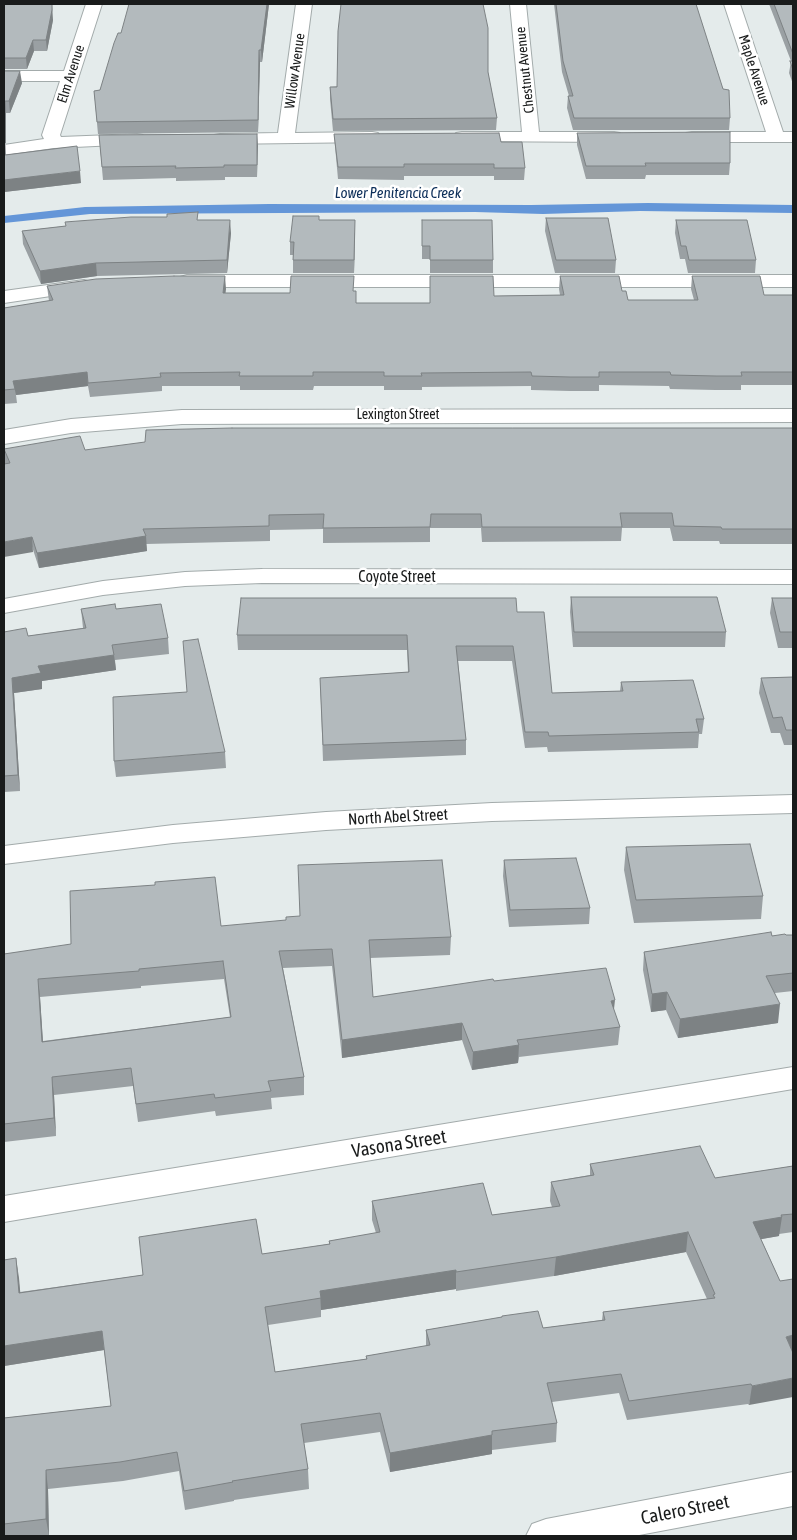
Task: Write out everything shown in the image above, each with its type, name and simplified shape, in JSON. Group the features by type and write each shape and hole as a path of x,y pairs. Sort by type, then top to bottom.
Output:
{"street":[{"name":"Elm Avenue","path":"54,143 51,135 94,4"},
{"name":"Willow Avenue","path":"286,138 304,4"},
{"name":"Chestnut Avenue","path":"518,4 532,137"},
{"name":"Maple Avenue","path":"732,4 785,137"},
{"path":"4,76 69,76"},
{"path":"208,139 384,137"},
{"path":"443,137 629,137"},
{"path":"678,137 785,137"},
{"path":"4,150 54,143 150,139"},
{"path":"167,281 793,281"},
{"path":"4,297 106,284"},
{"name":"Lexington Street","path":"4,437 71,426 182,417 793,415"},
{"name":"Coyote Street","path":"4,606 103,588 185,578 262,576 793,577"},
{"name":"North Abel Street","path":"4,855 173,834 326,821 492,812 793,804"},
{"name":"Vasona Street","path":"4,1209 793,1078"},
{"name":"Calero Street","path":"546,1536 793,1489"}],"water":[{"path":"648,203 793,205 793,213 640,211 543,214 475,212 90,214 4,223 4,216 85,207 269,204 531,205"}],"building":[{"path":"4,4 52,4 46,40 33,40 26,58 4,58"},
{"path":"129,4 267,4 261,50 259,50 258,120 97,122 94,91 100,90 114,43 118,33 121,33"},
{"path":"341,4 483,4 488,28 488,72 497,118 333,119 330,87 337,87 338,31"},
{"path":"556,4 696,4 723,89 729,90 730,118 574,118 568,96 573,96 563,61"},
{"path":"774,4 793,4 793,54"},
{"path":"4,71 20,71 9,101 5,101 4,132"},
{"path":"730,132 730,163 645,163 646,166 586,166 577,133"},
{"path":"499,133 501,142 522,142 525,168 494,168 494,164 404,164 404,167 338,167 334,134"},
{"path":"257,134 257,165 175,168 176,166 102,167 99,135"},
{"path":"4,144 5,155 77,146 80,171 4,180"},
{"path":"198,212 197,220 230,220 227,260 96,263 40,271 22,231 66,226 65,222 131,217 167,217 167,214"},
{"path":"293,216 319,216 319,220 355,220 354,260 293,260 294,242 290,242"},
{"path":"546,218 608,218 616,260 556,260"},
{"path":"422,220 492,220 493,260 430,260 430,246 422,246"},
{"path":"676,220 747,220 756,260 689,260 686,246 681,246"},
{"path":"225,276 223,293 290,293 291,276 354,276 353,291 356,291 356,303 430,303 430,276 493,276 494,296 564,295 560,276 619,276 622,291 626,291 628,300 698,300 692,276 760,276 764,295 793,295 793,372 741,372 742,376 716,376 671,375 670,372 599,372 599,377 532,376 531,372 421,373 422,376 384,376 384,372 313,372 313,376 239,376 240,372 160,373 161,377 88,383 87,372 13,381 15,389 4,390 4,308 53,300 47,286 96,279"},
{"path":"232,428 793,428 793,529 722,529 721,527 674,526 672,513 620,513 622,527 482,527 481,514 431,514 430,527 323,528 324,514 269,515 269,526 143,529 146,536 37,553 32,537 4,542 4,464 10,463 4,449 80,436 85,450 145,442 146,430"},
{"path":"571,597 717,597 726,632 574,632"},
{"path":"241,598 516,598 517,612 544,612 552,693 623,691 621,682 693,680 704,719 696,719 699,732 549,736 548,732 525,732 513,646 456,646 466,740 323,745 320,678 409,672 407,635 237,635"},
{"path":"772,598 793,598 793,632 780,632"},
{"path":"115,604 116,609 161,604 168,638 112,645 114,655 38,666 41,673 12,678 18,775 4,776 4,632 26,628 28,636 86,628 81,609"},
{"path":"198,639 225,752 114,761 113,697 187,692 183,641"},
{"path":"793,677 793,730 786,730 782,717 773,718 761,678"},
{"path":"750,844 763,896 636,900 626,847"},
{"path":"576,858 590,908 510,910 504,860"},
{"path":"442,860 451,937 369,940 373,997 493,979 494,981 606,968 615,1000 611,1001 620,1027 517,1040 519,1045 473,1052 462,1023 342,1040 332,949 279,951 304,1077 268,1081 271,1091 215,1098 214,1094 136,1104 131,1068 52,1077 54,1118 4,1124 4,954 71,944 70,891 155,885 155,882 215,877 221,926 286,920 286,917 300,916 298,865","holes":["223,961 231,1017 42,1042 38,979 139,971 139,969"]},
{"path":"771,932 772,936 793,935 793,973 766,976 780,1004 680,1019 667,992 652,994 644,952"},
{"path":"700,1146 715,1178 793,1166 793,1214 753,1222 780,1281 793,1279 793,1335 786,1337 793,1353 793,1378 752,1386 751,1384 629,1401 621,1374 547,1383 557,1423 492,1431 492,1435 390,1453 380,1413 301,1424 308,1469 184,1491 177,1452 120,1462 46,1470 46,1519 4,1524 4,1418 111,1406 102,1331 4,1346 4,1260 16,1258 19,1293 143,1275 139,1237 256,1219 262,1254 330,1244 329,1241 380,1232 372,1201 483,1183 492,1215 560,1206 551,1182 594,1175 590,1164","holes":["688,1232 715,1294 713,1295 715,1298 603,1312 605,1320 543,1328 538,1311 502,1316 426,1330 430,1345 366,1356 367,1359 275,1372 265,1307 321,1298 320,1291 556,1257"]}],"water label":[{"name":"Lower Penitencia Creek","path":"398,193"}]}
